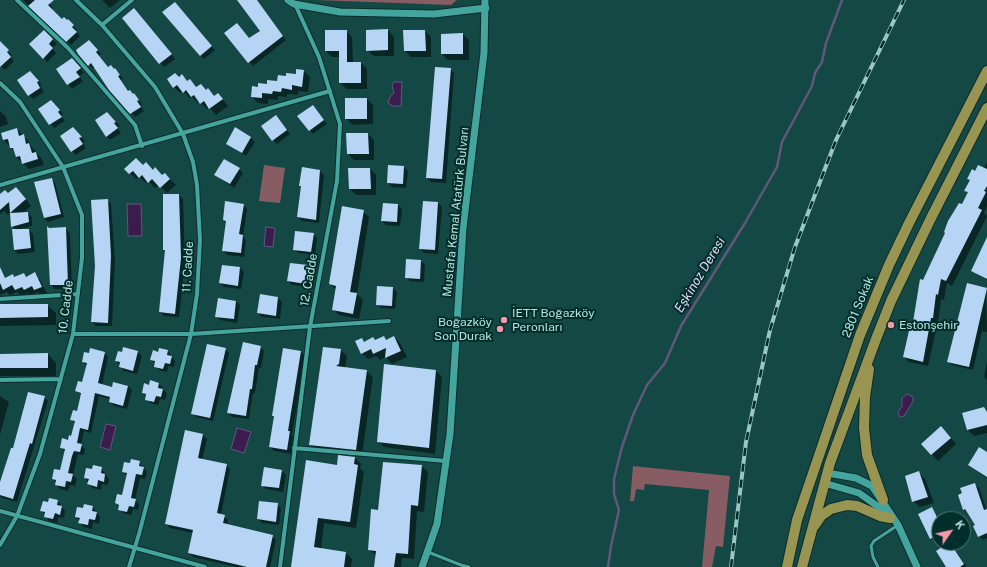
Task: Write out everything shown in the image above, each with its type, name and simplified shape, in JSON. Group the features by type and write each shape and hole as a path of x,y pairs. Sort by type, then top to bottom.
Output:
{"main road":[{"name":"2801 Sokak","path":"787,567 797,520 860,335 906,230 987,71"},
{"path":"802,567 824,476 891,302 915,250 987,108"},
{"path":"824,476 823,461 853,370 860,335"},
{"path":"871,353 865,398 864,428 867,455 883,500"},
{"path":"809,482 824,476"},
{"path":"810,531 821,516 831,509 847,505 857,506 880,516 890,518"}],"street":[{"path":"17,0 68,48 130,120 135,126 142,146"},
{"name":"11. Cadde","path":"76,0 102,25 155,87 183,134 193,162 197,185 199,213 197,294 191,334 129,567"},
{"path":"102,25 132,0"},
{"path":"291,2 340,12 434,14 485,4"},
{"name":"12. Cadde","path":"280,567 310,327 337,181 340,124 319,57 291,2"},
{"name":"Mustafa Kemal Atatürk Bulvarı","path":"422,567 437,524 450,434 463,228 484,53 485,4"},
{"name":"10. Cadde","path":"0,83 20,102 63,168 82,215 82,258 73,334 40,454 17,516 0,545"},
{"path":"0,185 142,146 330,91"},
{"path":"0,299 78,294"},
{"path":"73,334 191,334 389,321"},
{"path":"0,380 61,379"},
{"path":"294,448 446,461"},
{"path":"824,476 843,475 872,486 883,500 898,525 917,567"},
{"path":"824,476 859,493 880,508 898,525"},
{"path":"0,511 134,549 205,567"}],"lane":[{"path":"878,567 873,557 872,546 874,541 898,525"},
{"path":"428,552 465,567"},
{"path":"461,565 469,567"}],"shaded area":[{"path":"315,0 457,0 451,5"},
{"path":"394,82 402,82 401,106 393,106 388,103 390,97 394,93 392,85"},
{"path":"264,165 285,168 280,203 259,201"},
{"path":"127,204 141,204 142,236 128,236"},
{"path":"266,227 275,228 273,247 264,246"},
{"path":"907,394 913,397 913,401 904,416 900,417 898,413 902,406 902,398"},
{"path":"106,424 116,426 110,450 100,447"},
{"path":"237,428 251,432 244,453 231,449"},
{"path":"633,466 730,476 723,547 716,546 712,567 702,567 709,490 645,484 644,490 636,489 634,501 630,501"}],"building":[{"path":"35,0 54,0 48,5 62,19 64,17 67,20 68,19 74,25 72,27 77,32 66,42 28,6"},
{"path":"237,0 257,0 283,36 248,63 224,33 237,23 249,38 260,31"},
{"path":"175,2 212,46 200,56 162,12"},
{"path":"134,8 172,54 159,64 122,18"},
{"path":"388,29 388,50 366,51 366,30"},
{"path":"44,30 53,39 49,44 53,48 43,59 29,44"},
{"path":"325,30 347,30 347,62 361,62 361,83 339,83 339,51 325,51"},
{"path":"403,30 425,30 426,51 404,51"},
{"path":"463,33 463,54 441,54 441,34"},
{"path":"89,40 98,50 96,52 108,67 111,65 114,69 115,68 120,75 118,76 128,91 130,90 133,94 134,93 139,100 137,101 141,107 130,114 109,90 91,63 88,66 78,54 76,50"},
{"path":"0,41 9,50 7,52 11,57 0,67"},
{"path":"72,58 81,68 76,72 80,77 67,85 56,69"},
{"path":"435,67 451,68 442,179 426,178"},
{"path":"296,69 304,70 302,87 292,85 292,90 282,88 281,92 273,91 272,94 262,93 262,98 251,97 252,86 258,87 258,83 267,84 267,80 277,81 278,75 286,76 286,73 296,74"},
{"path":"30,71 39,81 37,82 40,88 28,96 17,80"},
{"path":"175,73 179,77 182,74 187,81 190,79 196,87 201,84 206,90 208,88 214,96 218,93 223,99 209,109 204,101 200,104 194,95 191,97 186,90 183,93 177,85 173,88 167,79"},
{"path":"345,98 367,98 367,119 345,119"},
{"path":"51,100 60,110 58,112 62,117 49,125 38,109"},
{"path":"313,105 324,120 309,131 297,116"},
{"path":"107,112 116,122 114,123 118,128 106,137 95,120"},
{"path":"276,115 287,130 272,141 261,126"},
{"path":"73,127 82,137 79,138 83,144 71,152 60,136"},
{"path":"235,127 251,137 242,153 226,144"},
{"path":"17,128 19,136 24,134 26,144 29,143 32,153 36,152 38,159 22,164 20,156 16,157 13,148 10,148 8,139 3,140 1,133"},
{"path":"346,133 368,133 369,154 347,154"},
{"path":"136,158 143,165 146,162 153,170 155,167 162,175 165,173 170,179 160,188 152,179 148,183 142,175 139,178 133,171 129,174 124,169"},
{"path":"224,159 240,168 230,184 214,175"},
{"path":"388,165 404,166 403,184 387,183"},
{"path":"978,165 987,169 987,186 984,191 986,192 978,208 982,210 946,281 941,279 938,295 936,294 933,318 931,318 923,362 903,357 911,322 913,322 920,279 923,280 945,233 944,232 948,221 959,203 962,204 968,192 964,191 970,180 967,179 972,169 975,171"},
{"path":"302,167 320,170 316,220 297,217"},
{"path":"348,168 370,168 371,189 349,189"},
{"path":"52,178 61,214 44,218 34,182"},
{"path":"16,187 26,199 10,213 9,202 0,210 0,194 5,190 8,193"},
{"path":"163,194 179,194 181,258 175,314 159,312 165,250 163,250"},
{"path":"108,199 111,256 108,323 91,322 95,266 91,200"},
{"path":"225,201 244,204 239,234 243,235 241,253 222,251 226,221 223,220"},
{"path":"423,201 438,202 435,250 419,249"},
{"path":"383,203 398,204 397,222 381,221"},
{"path":"342,206 364,210 350,292 357,293 353,314 332,310 336,286 329,284"},
{"path":"28,212 29,222 11,227 10,213"},
{"path":"47,226 49,228 66,227 68,285 50,285"},
{"path":"12,229 29,229 31,248 14,250"},
{"path":"295,231 314,233 311,252 293,250"},
{"path":"987,237 987,279 971,271"},
{"path":"406,259 421,260 420,279 405,278"},
{"path":"290,263 308,265 306,284 287,281"},
{"path":"222,265 240,267 238,286 219,283"},
{"path":"0,267 5,278 13,274 14,277 24,273 26,277 35,272 42,287 34,290 32,286 24,290 22,287 15,290 12,285 3,290 0,283"},
{"path":"967,283 987,288 969,367 947,362"},
{"path":"377,286 393,287 392,306 376,305"},
{"path":"260,294 278,297 276,316 257,313"},
{"path":"218,298 236,301 234,319 215,317"},
{"path":"0,304 48,304 48,317 0,318"},
{"path":"384,336 386,340 394,336 401,351 385,358 386,348 373,354 371,349 361,354 355,341 362,338 364,342 373,337 375,340"},
{"path":"243,342 261,346 257,365 255,365 252,389 250,389 246,416 227,413"},
{"path":"207,344 226,348 210,418 191,414"},
{"path":"123,347 138,351 133,371 119,367 120,362 115,361 118,351 122,352"},
{"path":"323,347 341,349 339,364 336,366 367,370 356,450 309,445"},
{"path":"90,348 105,352 98,383 112,387 113,382 128,386 123,406 109,402 110,397 95,393 88,430 80,428 77,443 82,444 80,452 74,451 72,456 68,473 73,474 71,482 66,481 65,487 55,485 56,480 52,479 54,469 60,470 65,449 60,448 62,438 68,440 69,435 71,436 75,421 70,420 73,410 77,411 81,393 75,391 78,381 82,382 87,363 82,362 84,352 89,353"},
{"path":"159,348 168,350 167,355 172,356 170,364 165,363 163,369 154,367 155,361 150,360 153,350 158,352"},
{"path":"283,348 301,351 288,431 290,431 287,450 269,447 274,416 272,416"},
{"path":"48,353 48,368 0,368 0,354"},
{"path":"384,364 436,370 429,448 377,442"},
{"path":"150,380 159,383 158,388 163,389 161,397 156,396 154,402 145,400 146,394 142,393 144,383 149,385"},
{"path":"28,392 45,396 32,444 30,443 13,499 0,495 0,482 11,448 13,448"},
{"path":"984,407 987,412 987,425 967,430 962,413"},
{"path":"941,426 951,438 931,455 921,444"},
{"path":"185,430 203,434 198,458 227,464 217,513 225,515 223,523 273,535 266,567 247,567 188,553 193,530 165,524"},
{"path":"979,447 987,452 987,477 968,465"},
{"path":"338,455 355,457 354,464 358,465 350,522 318,518 314,547 346,552 344,567 291,567 306,460 337,465"},
{"path":"131,459 140,461 139,466 144,467 142,475 136,474 131,498 136,499 134,507 129,506 127,512 118,510 119,505 115,503 117,494 122,495 127,473 122,472 124,462 130,463"},
{"path":"383,462 422,465 418,506 411,505 408,554 396,553 394,567 374,567 376,551 368,550 371,509 378,510"},
{"path":"93,465 102,467 101,473 105,474 104,482 98,480 97,487 87,484 89,479 84,478 86,468 92,469"},
{"path":"264,467 282,470 279,488 261,486"},
{"path":"919,471 928,497 912,502 905,476"},
{"path":"975,483 984,510 987,509 987,533 978,537 973,526 975,525 971,519 971,511 966,511 965,509 963,510 958,495 962,493 960,488"},
{"path":"49,498 58,500 57,505 62,506 60,515 55,513 53,519 44,517 45,512 40,511 43,501 48,502"},
{"path":"259,501 278,503 276,522 257,519"},
{"path":"84,504 93,506 92,511 97,512 95,520 89,519 88,525 78,523 80,518 75,517 77,507 83,508"},
{"path":"932,507 934,511 931,511 930,539 918,514"},
{"path":"936,551 955,551 964,564 960,567 946,567"}],"waterway":[{"name":"Eşkinoz Deresi","path":"608,567 619,510 614,494 614,479 622,447 633,415 647,385 665,363 681,326 745,223 777,167 782,142 812,86 815,73 822,62 826,43 842,0"}],"railway":[{"path":"731,567 746,442 770,330 795,247 836,140 904,0"}],"place":[{"name":"İETT Boğazköy Peronları","path":"504,320"},
{"name":"Estonşehir","path":"891,325"},
{"name":"Boğazköy Son Durak","path":"500,329"}]}
